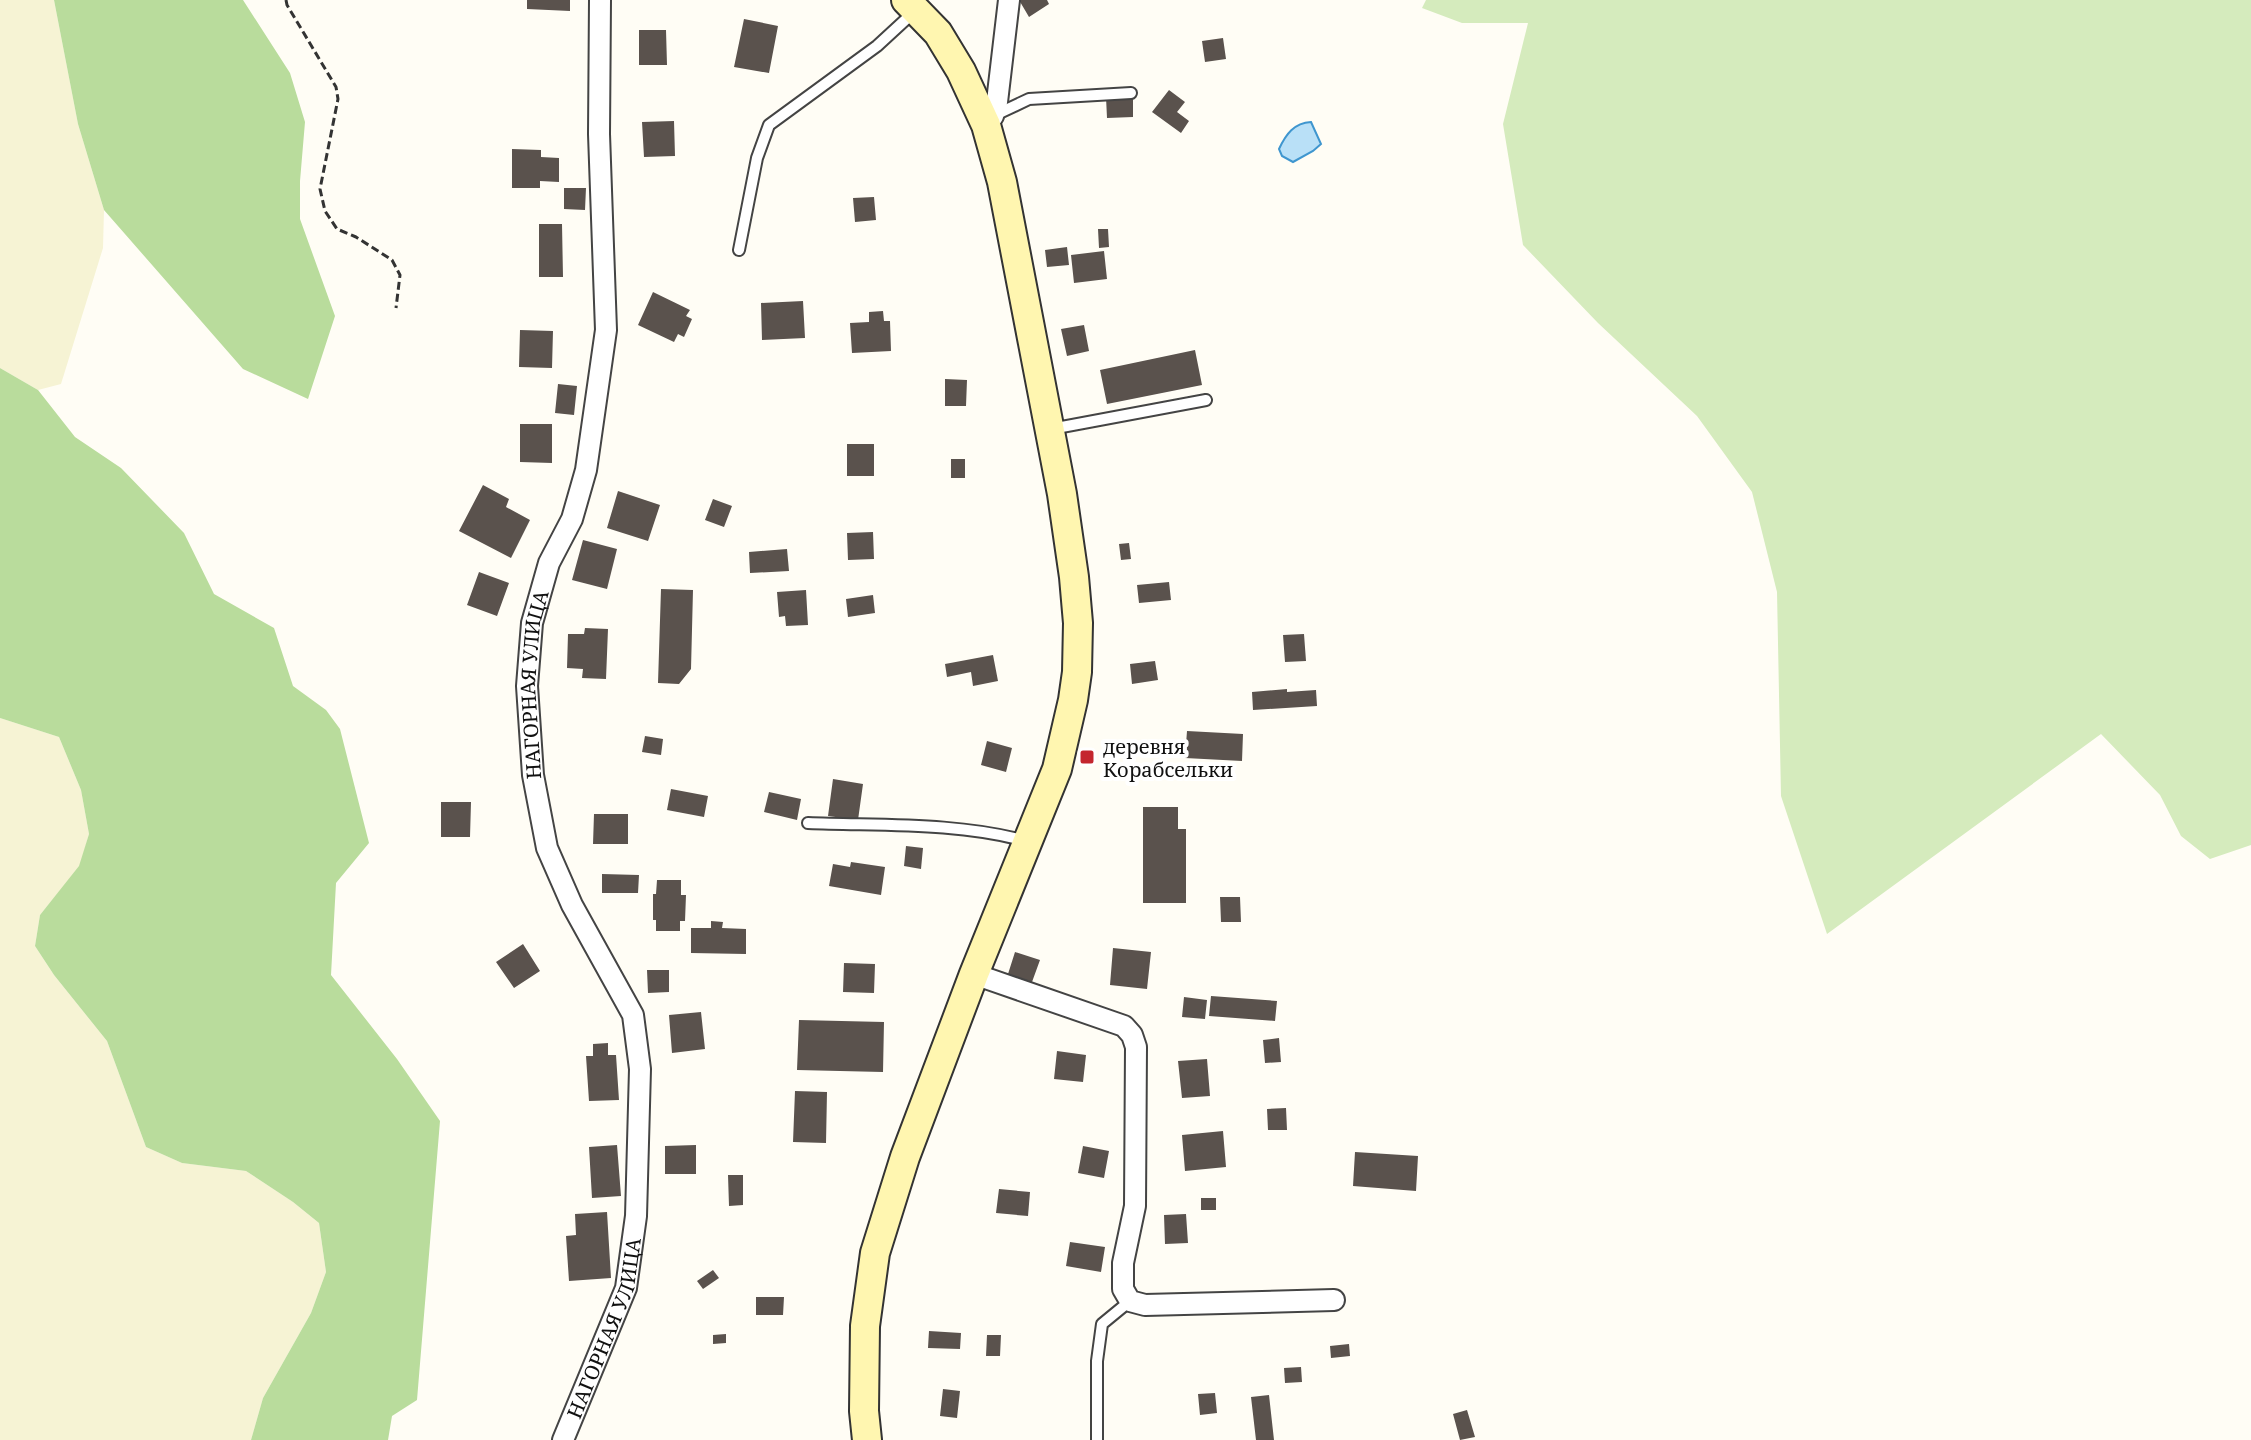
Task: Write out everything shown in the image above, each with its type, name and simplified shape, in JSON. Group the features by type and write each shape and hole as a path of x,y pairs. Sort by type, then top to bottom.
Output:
{"main road":[{"path":"867,1440 864,1411 865,1326 875,1253 905,1157 974,974 1057,769 1077,672 1078,623 1074,577 990,121 938,33 911,5"}],"street":[{"name":"НАГОРНАЯ УЛИЦА","path":"563,1440 626,1288 636,1216 640,1069 633,1015 572,905 547,848 533,775 527,686 532,623 540,593 549,563 572,519 586,470 606,330 599,134 600,0"},
{"path":"990,121 997,102 1009,0"},
{"path":"974,974 1124,1026 1132,1035 1136,1047 1135,1206 1123,1263 1123,1289 1130,1301 1145,1305 1334,1300"}],"lane":[{"path":"739,250 757,158 769,125 877,46 911,5"},
{"path":"990,121 1029,99 1131,93"},
{"path":"1049,430 1206,400"},
{"path":"808,823 932,828 999,834 1028,841"},
{"path":"1097,1440 1097,1361 1102,1324 1130,1301"}],"path":[{"path":"286,0 336,87 338,99 320,189 325,211 337,229 392,260 400,275 396,308"}],"shaded area":[{"path":"0,0 54,0 78,124 104,210 103,248 61,384 38,390 0,368"},
{"path":"0,718 59,737 81,790 89,834 80,866 40,915 35,946 107,1041 146,1147 182,1163 246,1171 319,1223 326,1272 311,1313 263,1398 251,1440 0,1440"}],"green space":[{"path":"54,0 243,0 290,73 305,122 300,219 335,316 308,399 243,369 104,210 78,124"},
{"path":"1426,0 2251,0 2251,845 2210,859 2181,836 2160,795 2101,734 1827,934 1781,796 1777,592 1752,492 1697,416 1598,323 1523,245 1503,124 1528,23 1462,23 1422,8"},
{"path":"0,368 38,390 75,437 121,468 184,533 214,594 274,628 293,686 326,710 340,729 369,843 336,883 331,975 397,1059 440,1121 417,1400 392,1416 388,1440 251,1440 263,1398 311,1313 326,1272 319,1223 246,1171 182,1163 146,1147 107,1041 35,946 40,915 79,866 89,834 81,790 59,737 0,718"}],"water":[{"path":"1311,122 1321,144 1293,162 1282,156 1279,149 1288,134 1295,127"}],"building":[{"path":"527,0 570,0 570,11 527,9"},
{"path":"1019,0 1047,0 1049,4 1029,17"},
{"path":"744,19 778,26 769,73 734,67"},
{"path":"639,30 666,30 667,65 639,65"},
{"path":"1223,38 1226,59 1205,62 1202,41"},
{"path":"1169,90 1185,102 1177,112 1189,121 1181,133 1152,112"},
{"path":"1106,97 1133,97 1133,117 1107,118"},
{"path":"674,121 675,156 644,157 642,122"},
{"path":"512,149 541,150 541,157 559,158 559,182 540,181 540,188 512,188"},
{"path":"564,188 586,188 585,210 564,209"},
{"path":"874,197 876,220 855,222 853,198"},
{"path":"539,224 562,224 563,277 539,277"},
{"path":"1098,229 1108,229 1109,247 1099,248"},
{"path":"1067,247 1069,265 1047,267 1045,250"},
{"path":"1104,251 1107,279 1074,283 1071,255"},
{"path":"653,292 690,310 686,316 692,319 684,337 678,334 674,342 638,325"},
{"path":"803,301 805,338 762,340 761,303"},
{"path":"883,311 884,321 890,321 891,351 852,353 850,323 869,322 869,312"},
{"path":"1084,325 1089,351 1067,356 1061,329"},
{"path":"520,330 553,331 552,368 519,367"},
{"path":"1195,350 1202,385 1107,404 1100,370"},
{"path":"945,379 967,380 966,406 945,406"},
{"path":"558,384 577,386 574,415 555,413"},
{"path":"520,424 552,424 552,463 520,462"},
{"path":"847,444 874,444 874,476 847,476"},
{"path":"951,459 965,459 965,478 951,478"},
{"path":"483,485 509,499 506,507 530,520 511,558 459,531"},
{"path":"618,491 660,505 648,541 607,528"},
{"path":"713,499 732,506 724,527 705,520"},
{"path":"873,532 874,559 848,560 847,533"},
{"path":"583,540 617,549 607,589 572,580"},
{"path":"1129,543 1131,559 1121,560 1119,544"},
{"path":"787,549 789,571 750,573 749,552"},
{"path":"479,572 509,583 497,616 467,605"},
{"path":"1169,582 1171,600 1139,603 1137,585"},
{"path":"661,589 693,590 691,669 679,684 658,683"},
{"path":"806,590 808,625 786,626 785,616 779,617 777,592"},
{"path":"873,595 875,613 848,617 846,599"},
{"path":"585,628 608,629 606,679 582,678 583,669 567,668 568,634 584,634"},
{"path":"1304,634 1306,661 1285,662 1283,635"},
{"path":"993,655 998,681 973,686 971,672 947,677 945,664"},
{"path":"1155,661 1158,680 1132,684 1130,664"},
{"path":"1287,689 1287,692 1316,690 1317,706 1253,710 1252,692"},
{"path":"1187,731 1243,734 1242,761 1185,758"},
{"path":"645,736 663,739 661,755 642,752"},
{"path":"987,741 1012,748 1006,772 981,765"},
{"path":"833,779 863,784 858,820 828,816"},
{"path":"671,789 708,796 704,817 667,810"},
{"path":"769,792 801,799 797,820 764,812"},
{"path":"441,802 471,802 470,837 441,837"},
{"path":"1143,807 1178,807 1178,829 1186,829 1186,903 1143,903"},
{"path":"594,814 628,814 628,844 593,844"},
{"path":"906,846 923,848 921,869 904,866"},
{"path":"851,862 885,867 881,895 829,886 833,864 850,867"},
{"path":"602,874 639,875 638,893 602,893"},
{"path":"657,880 681,880 681,895 686,895 685,921 680,921 680,931 656,931 653,894 656,894"},
{"path":"1220,897 1240,897 1241,922 1221,922"},
{"path":"711,921 723,922 722,928 746,929 746,954 691,953 691,928 711,928"},
{"path":"523,944 540,971 514,988 496,962"},
{"path":"1113,948 1151,952 1147,989 1110,985"},
{"path":"1015,952 1040,960 1032,982 1008,974"},
{"path":"844,963 875,964 874,993 843,992"},
{"path":"647,970 669,970 669,992 648,993"},
{"path":"1211,996 1277,1001 1275,1021 1209,1016"},
{"path":"1184,997 1207,1000 1205,1019 1182,1017"},
{"path":"701,1012 705,1049 672,1053 669,1015"},
{"path":"799,1020 884,1022 883,1072 797,1070"},
{"path":"1279,1038 1281,1062 1265,1063 1263,1040"},
{"path":"608,1043 608,1055 616,1055 619,1100 589,1101 586,1056 593,1056 593,1044"},
{"path":"1057,1051 1086,1055 1083,1082 1054,1079"},
{"path":"1207,1059 1210,1096 1182,1098 1178,1061"},
{"path":"795,1091 827,1092 826,1143 793,1142"},
{"path":"1286,1108 1287,1130 1268,1130 1267,1109"},
{"path":"1223,1131 1226,1167 1185,1171 1182,1135"},
{"path":"617,1145 621,1196 592,1198 589,1147"},
{"path":"696,1145 696,1174 665,1174 665,1146"},
{"path":"1083,1146 1109,1151 1104,1178 1078,1173"},
{"path":"1355,1152 1418,1156 1416,1191 1353,1186"},
{"path":"728,1175 743,1175 743,1205 729,1206"},
{"path":"999,1189 1030,1192 1028,1216 996,1213"},
{"path":"1201,1198 1216,1198 1216,1210 1201,1210"},
{"path":"607,1212 611,1278 569,1281 566,1236 576,1235 575,1214"},
{"path":"1186,1214 1188,1243 1165,1244 1164,1215"},
{"path":"1070,1242 1105,1247 1101,1272 1066,1266"},
{"path":"713,1270 719,1278 703,1289 697,1281"},
{"path":"756,1297 784,1297 783,1315 756,1315"},
{"path":"929,1331 961,1333 960,1349 928,1348"},
{"path":"726,1334 726,1343 713,1344 713,1335"},
{"path":"987,1335 1001,1335 1000,1356 986,1356"},
{"path":"1349,1344 1350,1356 1331,1358 1330,1346"},
{"path":"1301,1367 1302,1382 1285,1383 1284,1368"},
{"path":"943,1389 960,1391 957,1418 940,1416"},
{"path":"1215,1393 1217,1413 1200,1415 1198,1394"},
{"path":"1269,1395 1274,1440 1256,1440 1251,1397"},
{"path":"1467,1410 1475,1437 1460,1440 1453,1414"}],"place":[{"name":"деревня Корабсельки","path":"1087,757"}]}
